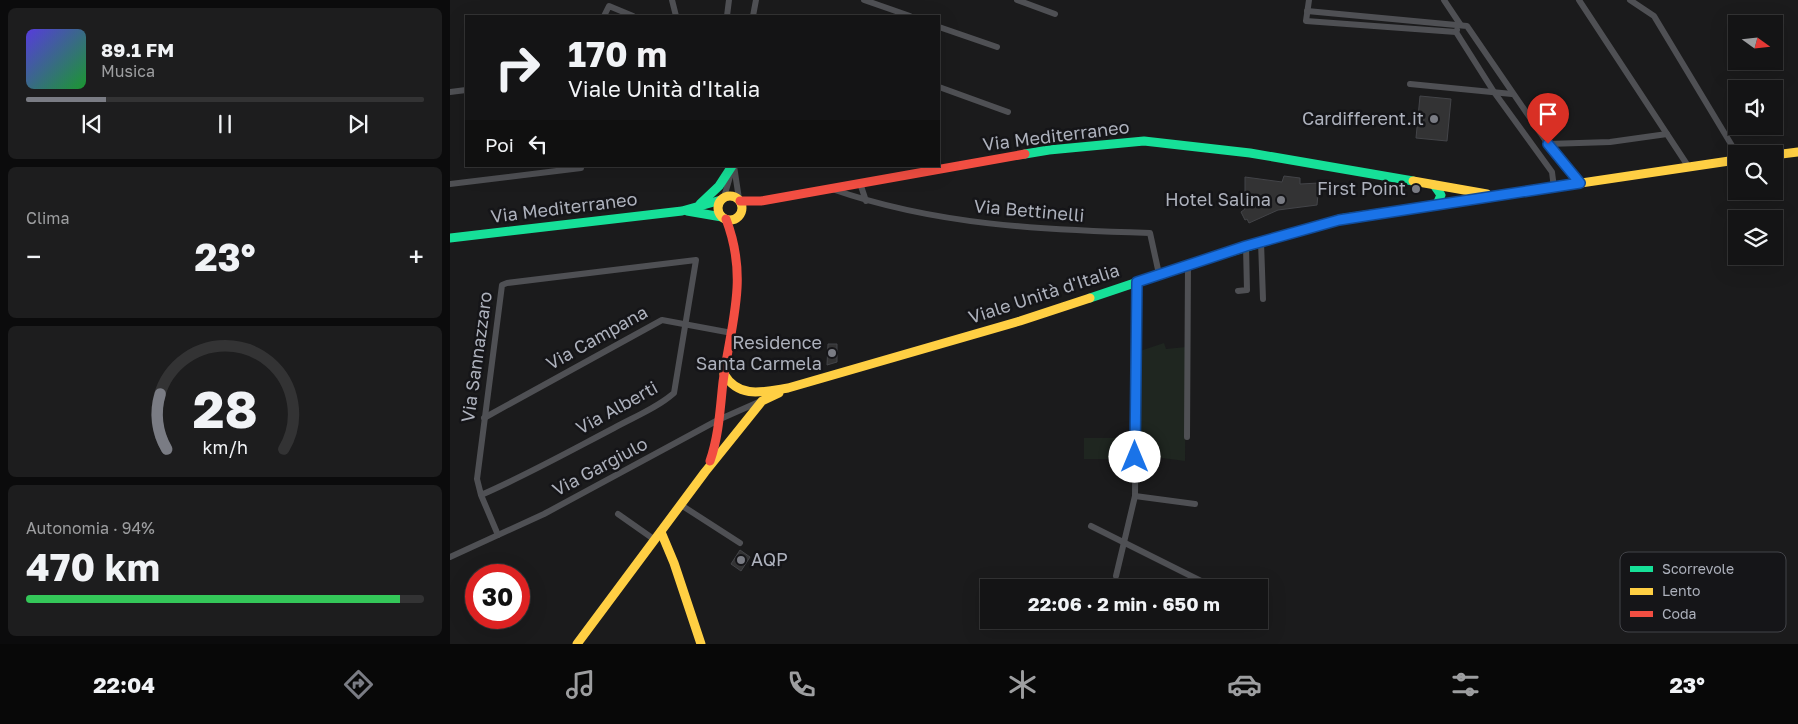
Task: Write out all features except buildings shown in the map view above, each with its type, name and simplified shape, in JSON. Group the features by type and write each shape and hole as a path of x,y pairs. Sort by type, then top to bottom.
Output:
{"main road":[{"name":"Via Mediterraneo","path":"740,200 762,202 1049,150 1144,141 1250,153 1495,195"},
{"path":"1783,154 1798,152"},
{"name":"Viale Unità d'Italia","path":"724,374 730,384 738,389 750,392 766,392 788,388 1020,322 1246,246 1339,220 1728,161"},
{"path":"697,207 719,186 732,167"},
{"path":"1434,185 1440,195 1438,204"},
{"path":"732,196 740,200 742,209 740,216 733,220 682,211 732,196"},
{"path":"705,472 715,450 724,374 739,292 737,256 733,236 719,210 722,199"},
{"name":"Via Mediterraneo","path":"450,238 682,211"},
{"path":"577,644 705,472 762,401 788,388"},
{"path":"661,532 674,562 701,644"}],"street":[{"path":"672,0 676,15"},
{"path":"727,15 729,0"},
{"path":"753,15 756,0"},
{"path":"864,0 907,15"},
{"path":"1017,0 1054,14"},
{"path":"1309,0 1306,21 1325,24 1456,32"},
{"path":"1444,0 1460,24"},
{"path":"1579,0 1688,166"},
{"path":"1630,0 1654,16 1732,145"},
{"path":"604,15 609,6 631,15"},
{"path":"1306,14 1460,24 1466,26 1548,144 1580,183"},
{"path":"1456,32 1460,24"},
{"path":"940,26 997,47"},
{"path":"1456,32 1494,92 1552,172 1554,188"},
{"path":"1410,84 1512,94"},
{"path":"940,87 1008,112"},
{"path":"450,92 465,90"},
{"path":"1548,144 1610,142 1667,134"},
{"path":"722,199 733,167"},
{"path":"733,167 740,200"},
{"path":"450,184 581,168"},
{"path":"860,183 866,201"},
{"name":"Via Bettinelli","path":"831,189 866,201 968,222 1051,230 1150,233 1159,274"},
{"path":"1261,242 1263,299"},
{"path":"1238,291 1247,290 1246,246"},
{"name":"Via Alberti","path":"481,495 515,481 670,397 674,393 696,260"},
{"name":"Via Sannazzaro","path":"498,535 481,495 477,479 502,285 519,281 696,260"},
{"path":"1187,437 1188,265"},
{"path":"1116,576 1135,496 1137,282"},
{"name":"Via Campana","path":"484,418 662,320 732,333"},
{"name":"Via Gargiulo","path":"450,557 544,514 718,420 762,401"},
{"path":"1135,496 1194,504"},
{"path":"681,505 740,543"},
{"path":"618,514 655,540"},
{"path":"1091,526 1197,579"}],"shaded area":[{"path":"1164,343 1166,349 1186,347 1185,461 1140,455 1140,351"},
{"path":"1084,438 1132,438 1132,459 1084,459"}],"traffic: fast":[{"path":"1025,154 1144,141 1250,153 1413,181"},
{"path":"700,204 719,186 731,167"},
{"path":"1434,185 1441,195 1437,204"},
{"path":"450,238 682,211 721,200"},
{"path":"1090,298 1188,265 1339,219 1447,203"},
{"path":"687,211 722,217"}],"traffic: slow":[{"path":"1783,154 1798,152"},
{"path":"1447,203 1728,161"},
{"path":"1413,181 1487,194"},
{"path":"730,196 735,197 741,203 742,208 741,213 735,219 730,220 725,219 719,213 718,208 719,203 725,197 730,196"},
{"path":"724,374 737,387 752,392 788,388 1020,321 1090,298"},
{"path":"577,644 705,472 762,401 779,393"},
{"path":"661,532 674,563 701,644"}],"traffic: jam":[{"path":"740,201 761,201 1025,154"},
{"path":"710,461 717,432 736,300 736,261 733,241 726,219"}],"place":[{"name":"Cardifferent.it","path":"1434,119"},
{"name":"First Point","path":"1416,189"},
{"name":"Hotel Salina","path":"1281,200"},
{"name":"Residence Santa Carmela","path":"832,353"},
{"name":"AQP","path":"741,560"}],"route":[{"path":"1135,457 1137,282 1246,246 1339,220 1495,195 1538,191 1580,183 1548,144"}]}
